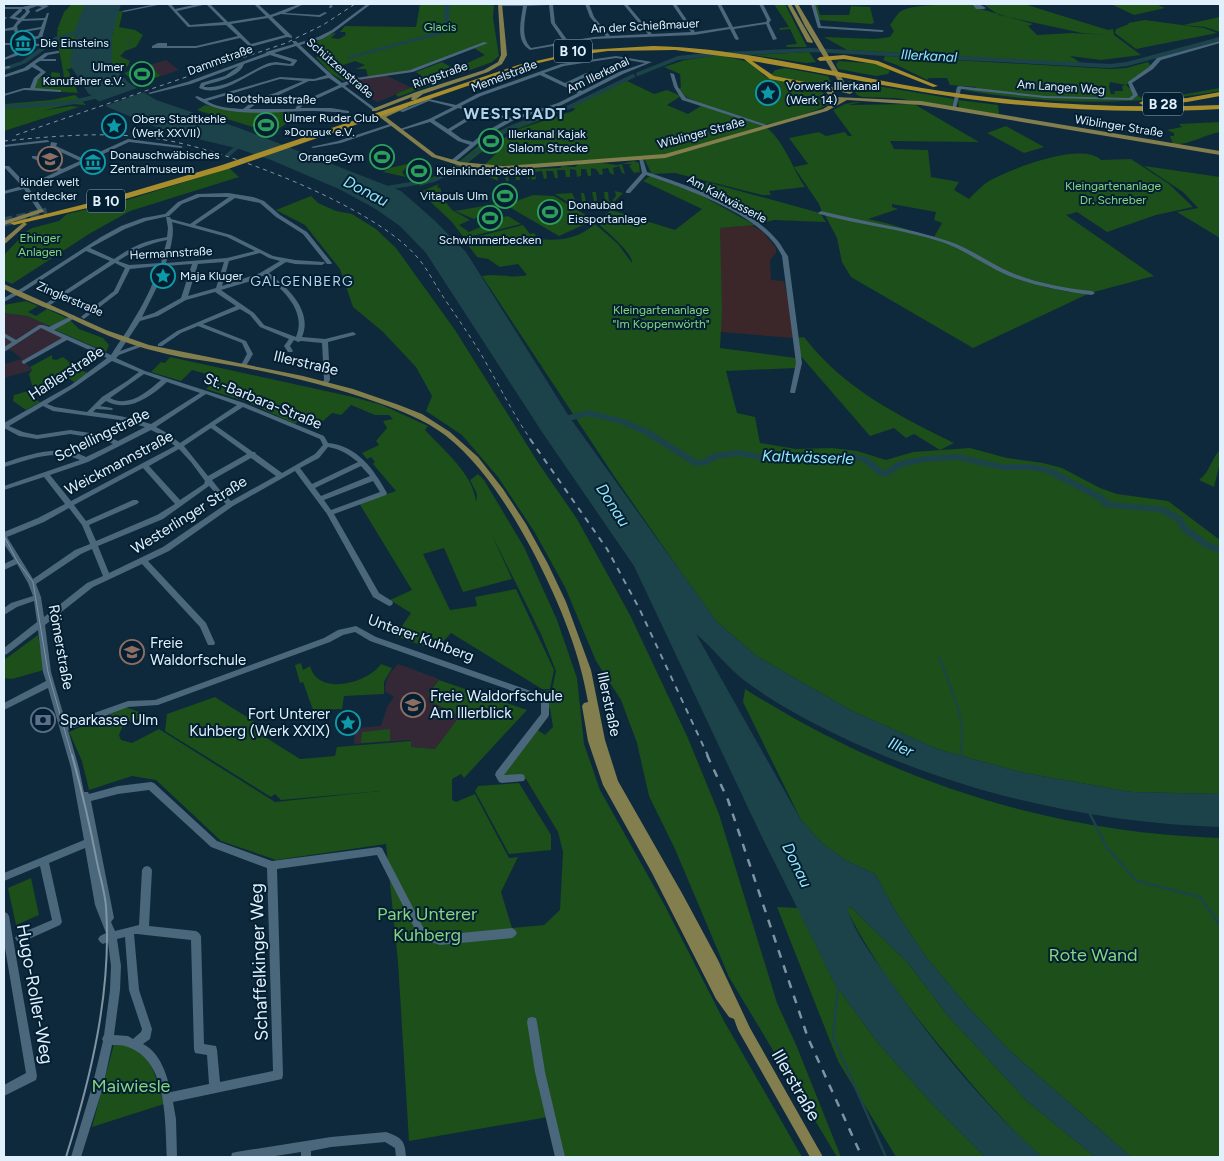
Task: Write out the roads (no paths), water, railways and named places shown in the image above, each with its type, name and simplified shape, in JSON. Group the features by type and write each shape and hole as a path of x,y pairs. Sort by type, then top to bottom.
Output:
{"highway":[{"name":"B 10","path":"439,92 516,64 573,51 641,45 715,50 869,79 887,76 892,70 884,65 868,62 824,58"},
{"name":"B 10","path":"8,223 159,185 224,166 439,92 520,66 574,52 638,47 702,51 819,69"},
{"name":"B 10","path":"734,56 751,62 766,75 777,80 834,92"},
{"path":"824,58 861,59 891,66 924,83 957,93"},
{"path":"777,80 770,74 774,69 803,68"},
{"path":"814,86 830,84 833,77"},
{"name":"B 28","path":"869,79 1026,104 1119,109 1220,104"},
{"path":"805,85 834,92"},
{"name":"B 28","path":"957,93 1106,105 1220,104"},
{"path":"1106,105 1178,100 1220,94"},
{"path":"301,140 378,113"},
{"path":"44,212 159,185"},
{"path":"24,224 120,200 159,185"}],"main road":[{"path":"500,4 503,50"},
{"path":"790,4 824,58 833,77 834,103 831,107"},
{"path":"796,4 816,47"},
{"name":"Ringstraße","path":"413,99 421,93 493,68 502,61 503,50"},
{"name":"Ringstraße","path":"378,113 491,67 500,61 503,50"},
{"path":"824,58 845,76 856,96 874,100"},
{"path":"845,76 847,98"},
{"name":"B 10","path":"834,92 846,90"},
{"name":"B 10","path":"834,92 847,98"},
{"name":"Wiblinger Straße","path":"378,113 426,152 467,166 509,168 641,159 675,154 831,107 847,98 867,100"},
{"name":"Wiblinger Straße","path":"847,98 908,101 1220,153"},
{"path":"831,107 860,100"},
{"name":"Ringstraße","path":"378,113 406,106"},
{"path":"8,223 44,212"},
{"path":"8,223 12,225 24,224"},
{"path":"8,223 13,233"},
{"path":"4,242 24,224"},
{"name":"Zinglerstraße","path":"4,282 20,292"},
{"name":"Zinglerstraße","path":"4,286 108,333 126,337"},
{"name":"Zinglerstraße","path":"47,304 84,317 126,337"},
{"name":"Illerstraße","path":"126,337 160,345 192,356"},
{"name":"Illerstraße","path":"126,337 143,345 244,365 365,394 410,413 446,437 470,460 495,492 547,586 572,645 583,679 593,741 608,785 656,870 720,995 745,1030 817,1157"}],"street":[{"path":"124,11 161,4"},
{"path":"169,4 188,25 227,23 270,17 283,14 302,4"},
{"path":"175,10 202,4"},
{"path":"208,4 252,47 292,40 320,38 333,31 368,4"},
{"name":"Schützenstraße","path":"256,4 330,76 378,113"},
{"path":"500,4 559,4"},
{"name":"An der Schießmauer","path":"525,4 522,39 530,49 608,36 694,34 767,23"},
{"path":"551,4 553,23 566,42"},
{"path":"587,4 592,17 608,36"},
{"path":"625,4 650,35"},
{"path":"674,4 694,34"},
{"path":"719,4 737,39"},
{"path":"761,4 775,39"},
{"path":"813,4 819,27 882,31"},
{"path":"16,42 16,30 21,20 26,14 27,9 36,5"},
{"path":"4,8 22,9 36,5 55,7"},
{"path":"26,14 38,12 47,6"},
{"path":"22,9 26,14"},
{"path":"11,18 22,9"},
{"path":"38,12 47,17"},
{"path":"283,14 320,16 325,13"},
{"path":"4,18 21,20 47,17"},
{"path":"4,44 40,37 41,28 47,17"},
{"path":"4,30 41,28"},
{"path":"164,47 197,48 240,37"},
{"name":"Dammstraße","path":"150,93 189,83 242,64 268,54 292,40"},
{"path":"16,42 35,45"},
{"path":"6,60 35,45 46,42"},
{"name":"Am Langen Weg","path":"954,108 960,87 1046,97 1130,99 1136,95 1130,83 1151,68 1155,62 1168,56 1220,42"},
{"path":"296,110 301,104 358,79 411,71 486,43"},
{"path":"4,76 36,62 47,54 57,52"},
{"path":"242,64 241,68 232,75 203,84 201,88 208,89 240,80 273,63 289,65 295,61 268,54"},
{"name":"Memelstraße","path":"399,130 431,120 479,95 563,65 601,58 628,58 650,62"},
{"path":"36,62 54,60"},
{"path":"32,90 36,78 44,72 36,62"},
{"name":"Am Illerkanal","path":"454,163 473,144 512,119 560,104 621,73 650,62"},
{"name":"Bootshausstraße","path":"308,80 275,72 200,99 214,107 244,110 348,112"},
{"path":"540,73 582,93"},
{"path":"564,85 588,74"},
{"path":"672,74 676,87 684,99 768,126"},
{"path":"244,110 258,100 308,80 330,76"},
{"path":"4,95 24,89 59,91"},
{"path":"401,111 429,100 512,119"},
{"path":"448,132 480,112"},
{"path":"431,120 460,140 473,144"},
{"path":"313,147 339,142 392,125"},
{"path":"128,132 128,140"},
{"path":"4,193 26,187 128,140 180,147"},
{"path":"4,146 50,142 55,144 52,146 84,161"},
{"path":"34,157 62,171"},
{"path":"628,192 644,177 645,173 641,159"},
{"path":"6,167 26,187 44,212"},
{"name":"Am Kaltwässerle","path":"645,173 688,188 754,222 768,232 781,246 784,256 798,363 793,392"},
{"path":"169,218 180,203 199,195 234,196 262,202 278,216 299,228 329,263"},
{"path":"190,226 234,196"},
{"path":"821,213 938,239 1017,277 1054,288 1092,293"},
{"path":"4,300 138,220 169,218 190,226 229,236 259,252 285,260 322,263"},
{"name":"Haßlerstraße","path":"4,426 43,404 116,353 149,301 163,265 169,238 169,218"},
{"path":"47,304 114,261 145,244 169,238"},
{"name":"Hermannstraße","path":"87,249 128,267 227,260 259,252"},
{"path":"218,291 227,260"},
{"path":"138,319 150,316 184,300 218,291 266,273 285,260"},
{"path":"184,300 196,262"},
{"path":"84,317 116,292 128,267"},
{"path":"266,273 284,287 300,310 303,325 295,339 288,346 290,351"},
{"path":"218,291 241,306 262,326 295,339 325,341 353,334"},
{"path":"160,345 178,332 241,306"},
{"name":"Zinglerstraße","path":"14,342 41,326 49,330 73,317"},
{"path":"198,324 246,345 250,354 244,365"},
{"path":"49,330 66,338 116,353 143,345"},
{"path":"108,333 116,353"},
{"path":"4,335 14,342 8,349 4,350"},
{"path":"24,362 66,338"},
{"path":"324,384 327,380 325,341"},
{"name":"St.-Barbara-Straße","path":"116,353 143,372 242,404 322,438 326,445 335,445 362,463 375,477 384,493 330,513"},
{"path":"89,413 104,398 130,383 143,372"},
{"path":"104,398 111,403 130,404 154,391 166,379"},
{"name":"Schellingstraße","path":"4,488 86,460 153,426 205,392"},
{"path":"43,404 53,410 125,417 153,426 180,446 231,504"},
{"name":"Weickmannstraße","path":"4,537 71,505 180,446 242,404"},
{"path":"94,406 110,409"},
{"path":"4,426 21,434 37,437 70,432 104,437 119,444"},
{"path":"212,426 280,475"},
{"name":"Westerlinger Straße","path":"4,652 75,595 107,577 166,549 231,504 317,456 326,445"},
{"path":"4,465 41,455 64,453 74,454 86,460"},
{"path":"32,583 67,559 148,522 179,504 206,486 209,480 253,454"},
{"path":"312,487 362,463"},
{"path":"144,466 179,504"},
{"path":"296,468 330,513 376,595 389,603"},
{"path":"46,474 84,524 107,577"},
{"path":"321,499 375,477"},
{"path":"84,524 135,502"},
{"name":"Römerstraße","path":"4,537 16,561 32,583 37,597 50,683 84,799 107,937 116,968 107,1038 96,1092 76,1157"},
{"path":"4,567 16,561"},
{"path":"144,561 203,625 211,643"},
{"path":"4,612 37,597"},
{"name":"Unterer Kuhberg","path":"62,728 128,704 154,703 327,640 341,632 356,629 373,639 545,699 546,715 499,775 502,780 521,778"},
{"path":"4,707 50,683"},
{"name":"Schaffelkinger Weg","path":"84,799 118,790 151,786 214,844 272,865 278,1074 168,1098"},
{"path":"4,877 92,841"},
{"name":"Römerstraße","path":"92,841 100,905 106,919 107,937"},
{"path":"272,865 379,851 420,930 428,937 440,940 512,933"},
{"name":"Hugo-Roller-Weg","path":"20,938 57,922 44,861"},
{"path":"144,930 147,870"},
{"name":"Hugo-Roller-Weg","path":"4,916 6,945 32,1076 4,1091"},
{"path":"107,937 129,931 144,930 196,936 199,1049 212,1050 215,1088"},
{"path":"129,931 131,974 136,998 147,1029 146,1035 136,1043"},
{"path":"532,1022 540,1072 560,1157"},
{"path":"107,1038 117,1038 136,1043 149,1051 156,1064 168,1098 172,1157"},
{"path":"236,1157 306,1152 386,1137 400,1145 401,1157"}],"water":[{"path":"85,4 121,4 112,36 112,66 129,83 156,100 239,128 401,191 434,220 466,252 570,418 717,622 758,657 852,711 937,749 1025,773 1131,792 1220,794 1220,827 1130,820 1085,813 996,794 953,781 868,749 820,727 789,710 745,681 696,634 801,820 822,843 845,860 875,874 896,912 926,957 967,1006 1009,1050 1131,1157 1095,1157 1027,1101 949,1017 908,963 851,907 847,908 850,918 871,954 941,1049 1000,1117 1042,1157 985,1157 935,1107 878,1043 835,984 760,833 634,566 542,432 426,253 400,226 374,208 339,189 271,160 236,148 168,132 105,106 88,93 72,68 70,60 76,34 74,32"}],"waterway":[{"path":"349,57 447,31 447,4"},
{"path":"57,38 87,30"},
{"path":"4,69 24,62 56,39"},
{"path":"131,39 127,43 133,45"},
{"name":"Illerkanal","path":"726,54 811,50 1110,66 1127,64 1220,39"},
{"name":"Illerkanal","path":"638,74 678,58 717,54"},
{"name":"Illerkanal","path":"387,188 434,180 451,172 498,135 512,127 565,109 633,76"},
{"path":"4,107 69,103 98,96"},
{"path":"228,155 236,148"},
{"name":"Kaltwässerle","path":"557,421 588,413 621,421 645,431 695,463 703,463 715,456 737,453 775,459 801,457 816,459 851,456 866,460 881,473 886,474 899,464 925,459 957,457 1002,467 1031,467 1048,470 1101,498 1107,505 1161,509 1179,519 1184,528 1205,544 1220,551"},
{"path":"939,657 953,693 960,718 962,730 960,756"},
{"path":"1090,814 1107,848 1137,881 1200,897 1220,925"},
{"path":"838,986 833,1037 886,1157"}],"tunnel":[{"path":"4,222 47,212"}],"tram line":[{"path":"4,536 17,561 33,582 48,672 72,756"},
{"path":"66,1157 84,1096 98,1034 103,1002 107,939 105,896 86,808 72,755"}],"railway":[{"path":"16,135 286,43 323,25 355,4"},
{"path":"4,141 101,135 159,139 221,154 258,167 334,200 368,218 396,238 424,266 478,349 531,440"},
{"path":"530,439 607,549 639,608 708,756"},
{"path":"707,755 728,800 808,1038 862,1157"}],"place":[{"name":"Die Einsteins","path":"23,43"},
{"name":"Ulmer Kanufahrer e.V.","path":"142,74"},
{"name":"Vorwerk Illerkanal (Werk 14)","path":"768,93"},
{"name":"Ulmer Ruder Club »Donau« e.V.","path":"266,125"},
{"name":"Obere Stadtkehle (Werk XXVII)","path":"114,126"},
{"name":"Illerkanal Kajak Slalom Strecke","path":"491,141"},
{"name":"OrangeGym","path":"382,157"},
{"name":"kinder welt entdecker","path":"50,159"},
{"name":"Donauschwäbisches Zentralmuseum","path":"93,162"},
{"name":"Kleinkinderbecken","path":"419,171"},
{"name":"Vitapuls Ulm","path":"505,196"},
{"name":"Donaubad Eissportanlage","path":"550,212"},
{"name":"Schwimmerbecken","path":"490,218"},
{"name":"Maja Kluger","path":"163,276"},
{"name":"Freie Waldorfschule","path":"132,652"},
{"name":"Freie Waldorfschule Am Illerblick","path":"413,705"},
{"name":"Sparkasse Ulm","path":"43,720"},
{"name":"Fort Unterer Kuhberg (Werk XXIX)","path":"348,723"}],"district":[{"name":"WESTSTADT","path":"515,113"},
{"name":"GALGENBERG","path":"302,281"}],"park label":[{"name":"Glacis","path":"440,27"},
{"name":"Kleingartenanlage Dr. Schreber","path":"1113,193"},
{"name":"Ehinger Anlagen","path":"40,245"},
{"name":"Kleingartenanlage \"Im Koppenwörth\"","path":"661,317"},
{"name":"Park Unterer Kuhberg","path":"427,924"},
{"name":"Rote Wand","path":"1093,955"},
{"name":"Maiwiesle","path":"131,1086"}],"water label":[{"name":"Donau","path":"366,191"},
{"name":"Donau","path":"613,505"},
{"name":"Iller","path":"901,747"},
{"name":"Donau","path":"797,865"}]}
